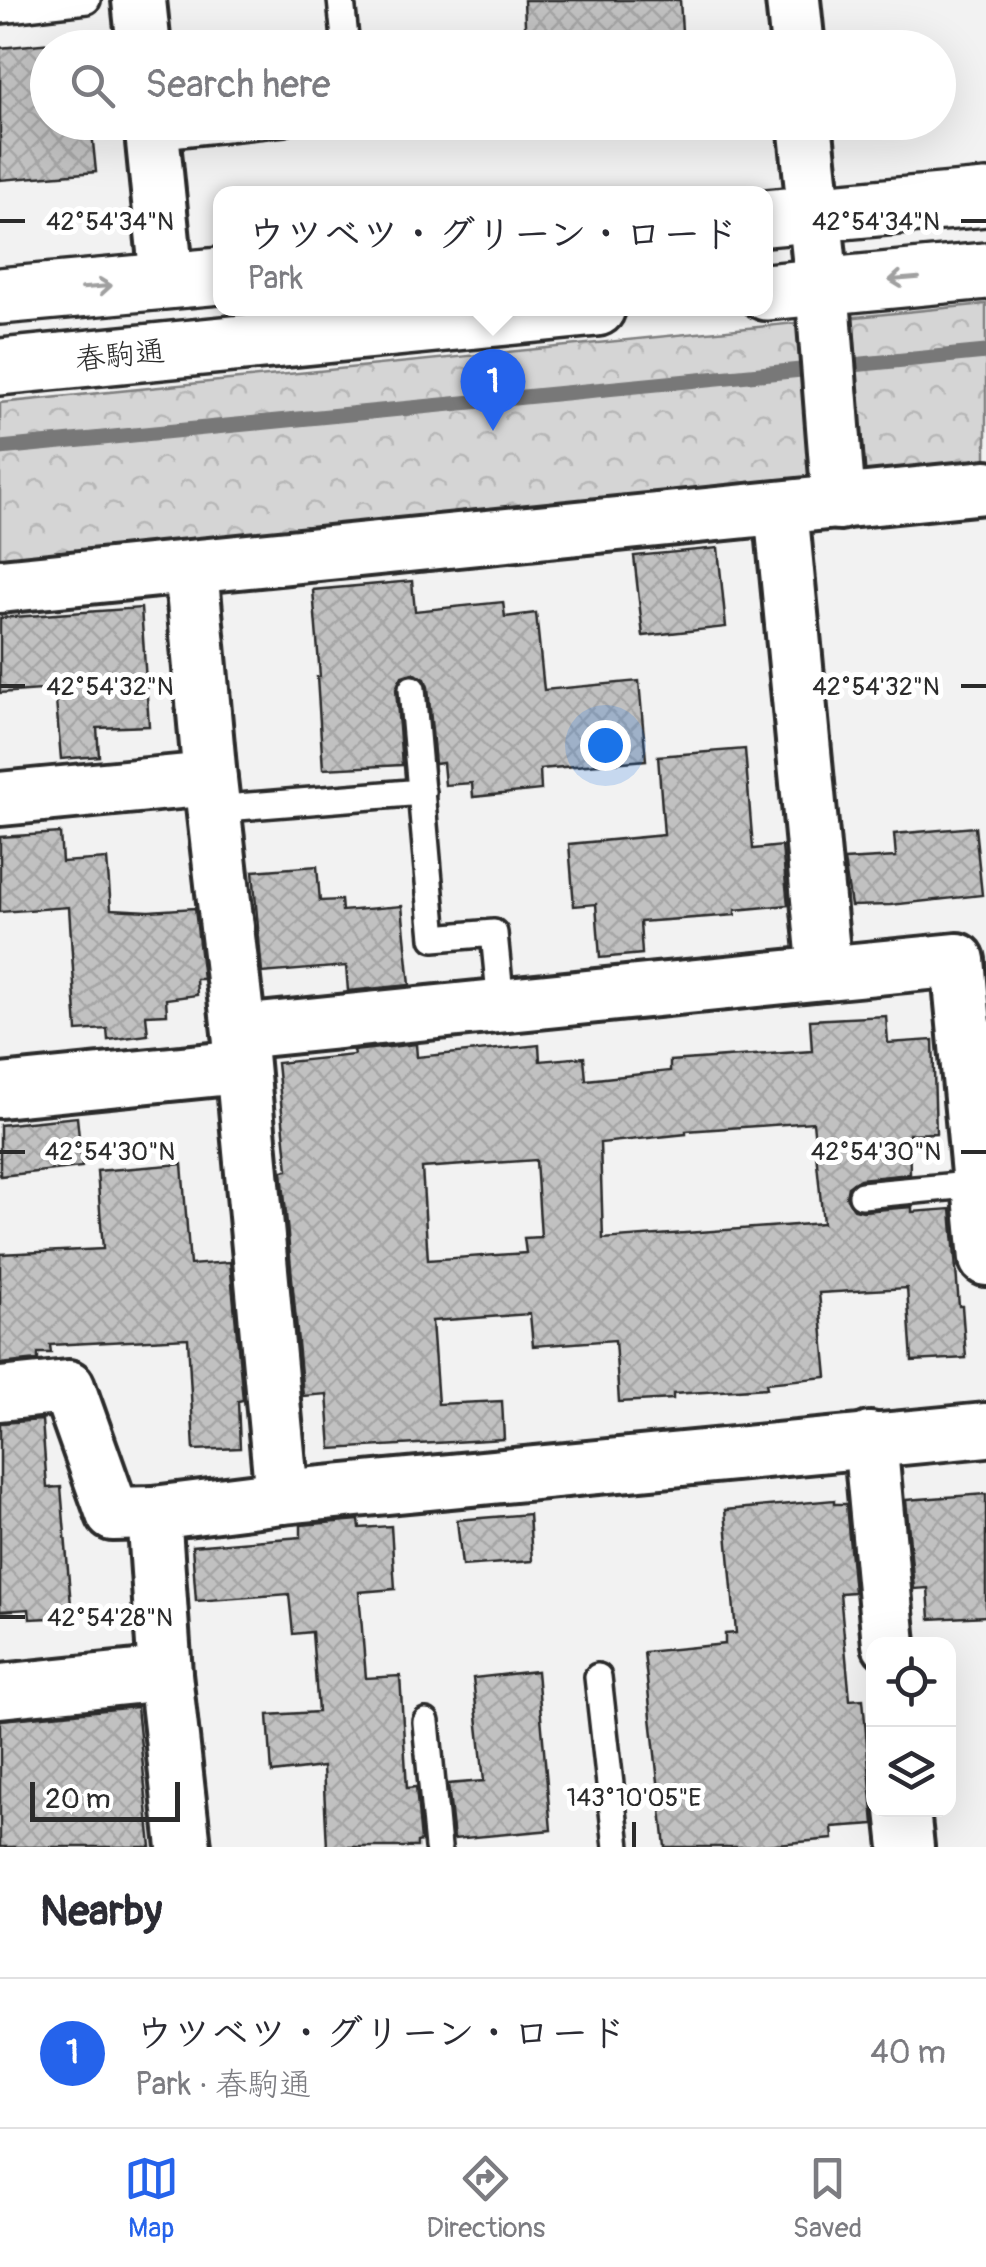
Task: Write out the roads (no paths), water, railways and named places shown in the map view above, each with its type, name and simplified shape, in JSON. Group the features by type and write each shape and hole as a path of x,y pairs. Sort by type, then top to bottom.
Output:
{"street":[{"path":"139,0 142,30"},
{"path":"793,0 796,30"},
{"path":"153,140 167,282"},
{"path":"802,140 789,215 822,286 839,503"},
{"path":"789,215 986,198"},
{"path":"773,291 986,271"},
{"path":"0,296 213,277"},
{"name":"春駒通","path":"0,367 517,316"},
{"path":"0,586 986,487"},
{"path":"780,508 825,974"},
{"path":"190,568 282,1497"},
{"path":"0,799 212,794"},
{"path":"0,1091 501,1005 958,960 986,1259"},
{"path":"0,1394 68,1387 113,1514 986,1430"},
{"path":"870,1439 888,1637"},
{"path":"154,1513 165,1674 184,1847"},
{"path":"0,1690 165,1674"},
{"path":"905,1817 907,1847"}],"lane":[{"path":"0,10 87,0"},
{"path":"341,0 344,30"},
{"path":"412,688 434,938 494,933 501,1005"},
{"path":"212,794 422,792"},
{"path":"862,1195 979,1184"},
{"path":"598,1677 617,1847"},
{"path":"426,1722 438,1847"}],"waterway":[{"path":"0,448 986,352"}],"place":[{"name":"ウツベツ・グリーン・ロード","path":"493,431"}]}
